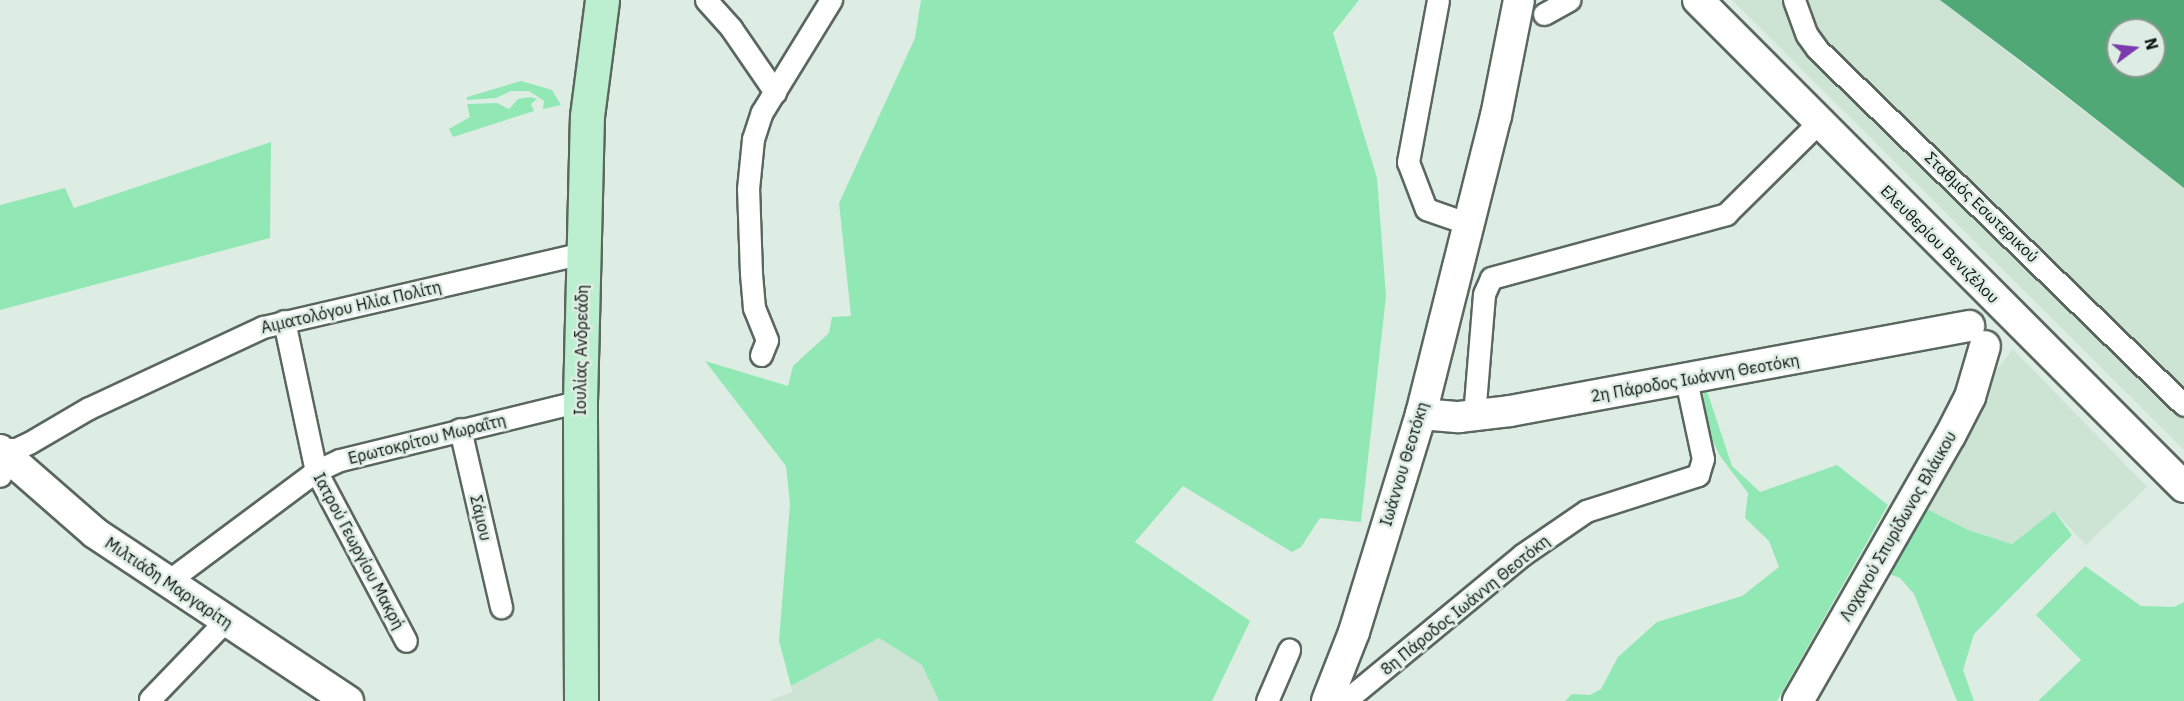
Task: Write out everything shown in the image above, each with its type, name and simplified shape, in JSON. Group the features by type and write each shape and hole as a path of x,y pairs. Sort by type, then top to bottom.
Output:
{"main road":[{"name":"Ιουλίας Ανδρεάδη","path":"580,701 580,401 583,253 588,94 602,0"},
{"name":"Ελευθερίου Βενιζέλου","path":"1698,0 2184,487"},
{"name":"Ιωάννου Θεοτόκη","path":"1327,701 1354,632 1421,414 1469,224 1531,7"},
{"name":"Λοχαγού Σπυρίδωνος Βλάικου","path":"1798,701 1970,397 1977,336 1970,314 1988,293"},
{"path":"1977,336 2001,345 2022,327"},
{"name":"2η Πάροδος Ιωάννη Θεοτόκη","path":"1421,414 1474,416 1686,380 1977,336"},
{"name":"Μιλτιάδη Μαργαρίτη","path":"0,450 95,533 348,701"}],"street":[{"path":"706,0 731,28 775,92"},
{"path":"761,355 767,340 752,296 749,170 757,125 831,0"},
{"path":"1438,0 1408,145 1408,162 1426,208 1469,224"},
{"path":"1531,7 1569,0"},
{"name":"Σταθμός Εσωτερικού","path":"1794,0 1807,35 1817,49 2184,405"},
{"path":"1474,416 1484,294 1491,278 1726,214 1819,122"},
{"name":"Αιματολόγου Ηλία Πολίτη","path":"0,450 16,448 29,443 89,408 244,334 284,321 583,253"},
{"name":"Ιατρού Γεωργίου Μακρή","path":"284,321 316,471 406,641"},
{"name":"8η Πάροδος Ιωάννη Θεοτόκη","path":"1346,701 1522,555 1586,511 1698,475 1703,459 1686,380"},
{"name":"Ερωτοκρίτου Μωραΐτη","path":"167,582 316,471 368,451 580,401"},
{"name":"Σάμου","path":"460,429 501,607"},
{"path":"0,450 6,463 0,476"},
{"path":"150,699 225,621"},
{"path":"1267,701 1289,650"}],"shaded area":[{"path":"921,0 1359,0 1333,33 1377,178 1386,296 1361,522 1320,518 1301,547 1292,552 1183,486 1135,542 1250,621 1212,701 939,701 922,665 879,638 791,686 779,641 790,504 786,466 705,361 788,386 793,366 829,333 832,317 851,316 839,203 915,38"},
{"path":"1732,0 1940,0 2184,188 2184,450"},
{"path":"1940,0 2184,0 2184,188 2029,67"},
{"path":"521,81 552,90 561,105 543,109 544,101 529,91 511,91 496,98 467,100 467,97"},
{"path":"530,97 537,99 531,104 534,111 453,137 449,129 470,117 467,104 497,103 509,109 518,99"},
{"path":"271,142 270,238 0,310 0,205 65,188 74,208"},
{"path":"2013,349 2147,487 2086,545 2054,511 2012,544 1968,530 1923,507 1985,384"},
{"path":"1703,390 1707,391 1732,466 1760,492 1837,465 1888,505 1777,701 1565,701 1572,694 1590,695 1601,689 1618,657 1657,622 1742,596 1779,567 1769,541 1745,518 1748,493 1720,456 1707,429"},
{"path":"1923,507 1968,530 2012,544 2054,511 2072,535 1974,634 1963,670 1974,701 1957,701 1914,594 1900,578 1889,574"},
{"path":"2085,566 2141,606 2174,607 2184,602 2184,701 2038,701 2081,660 2036,615"},
{"path":"879,638 922,665 939,701 769,701 792,692 791,686"}]}
